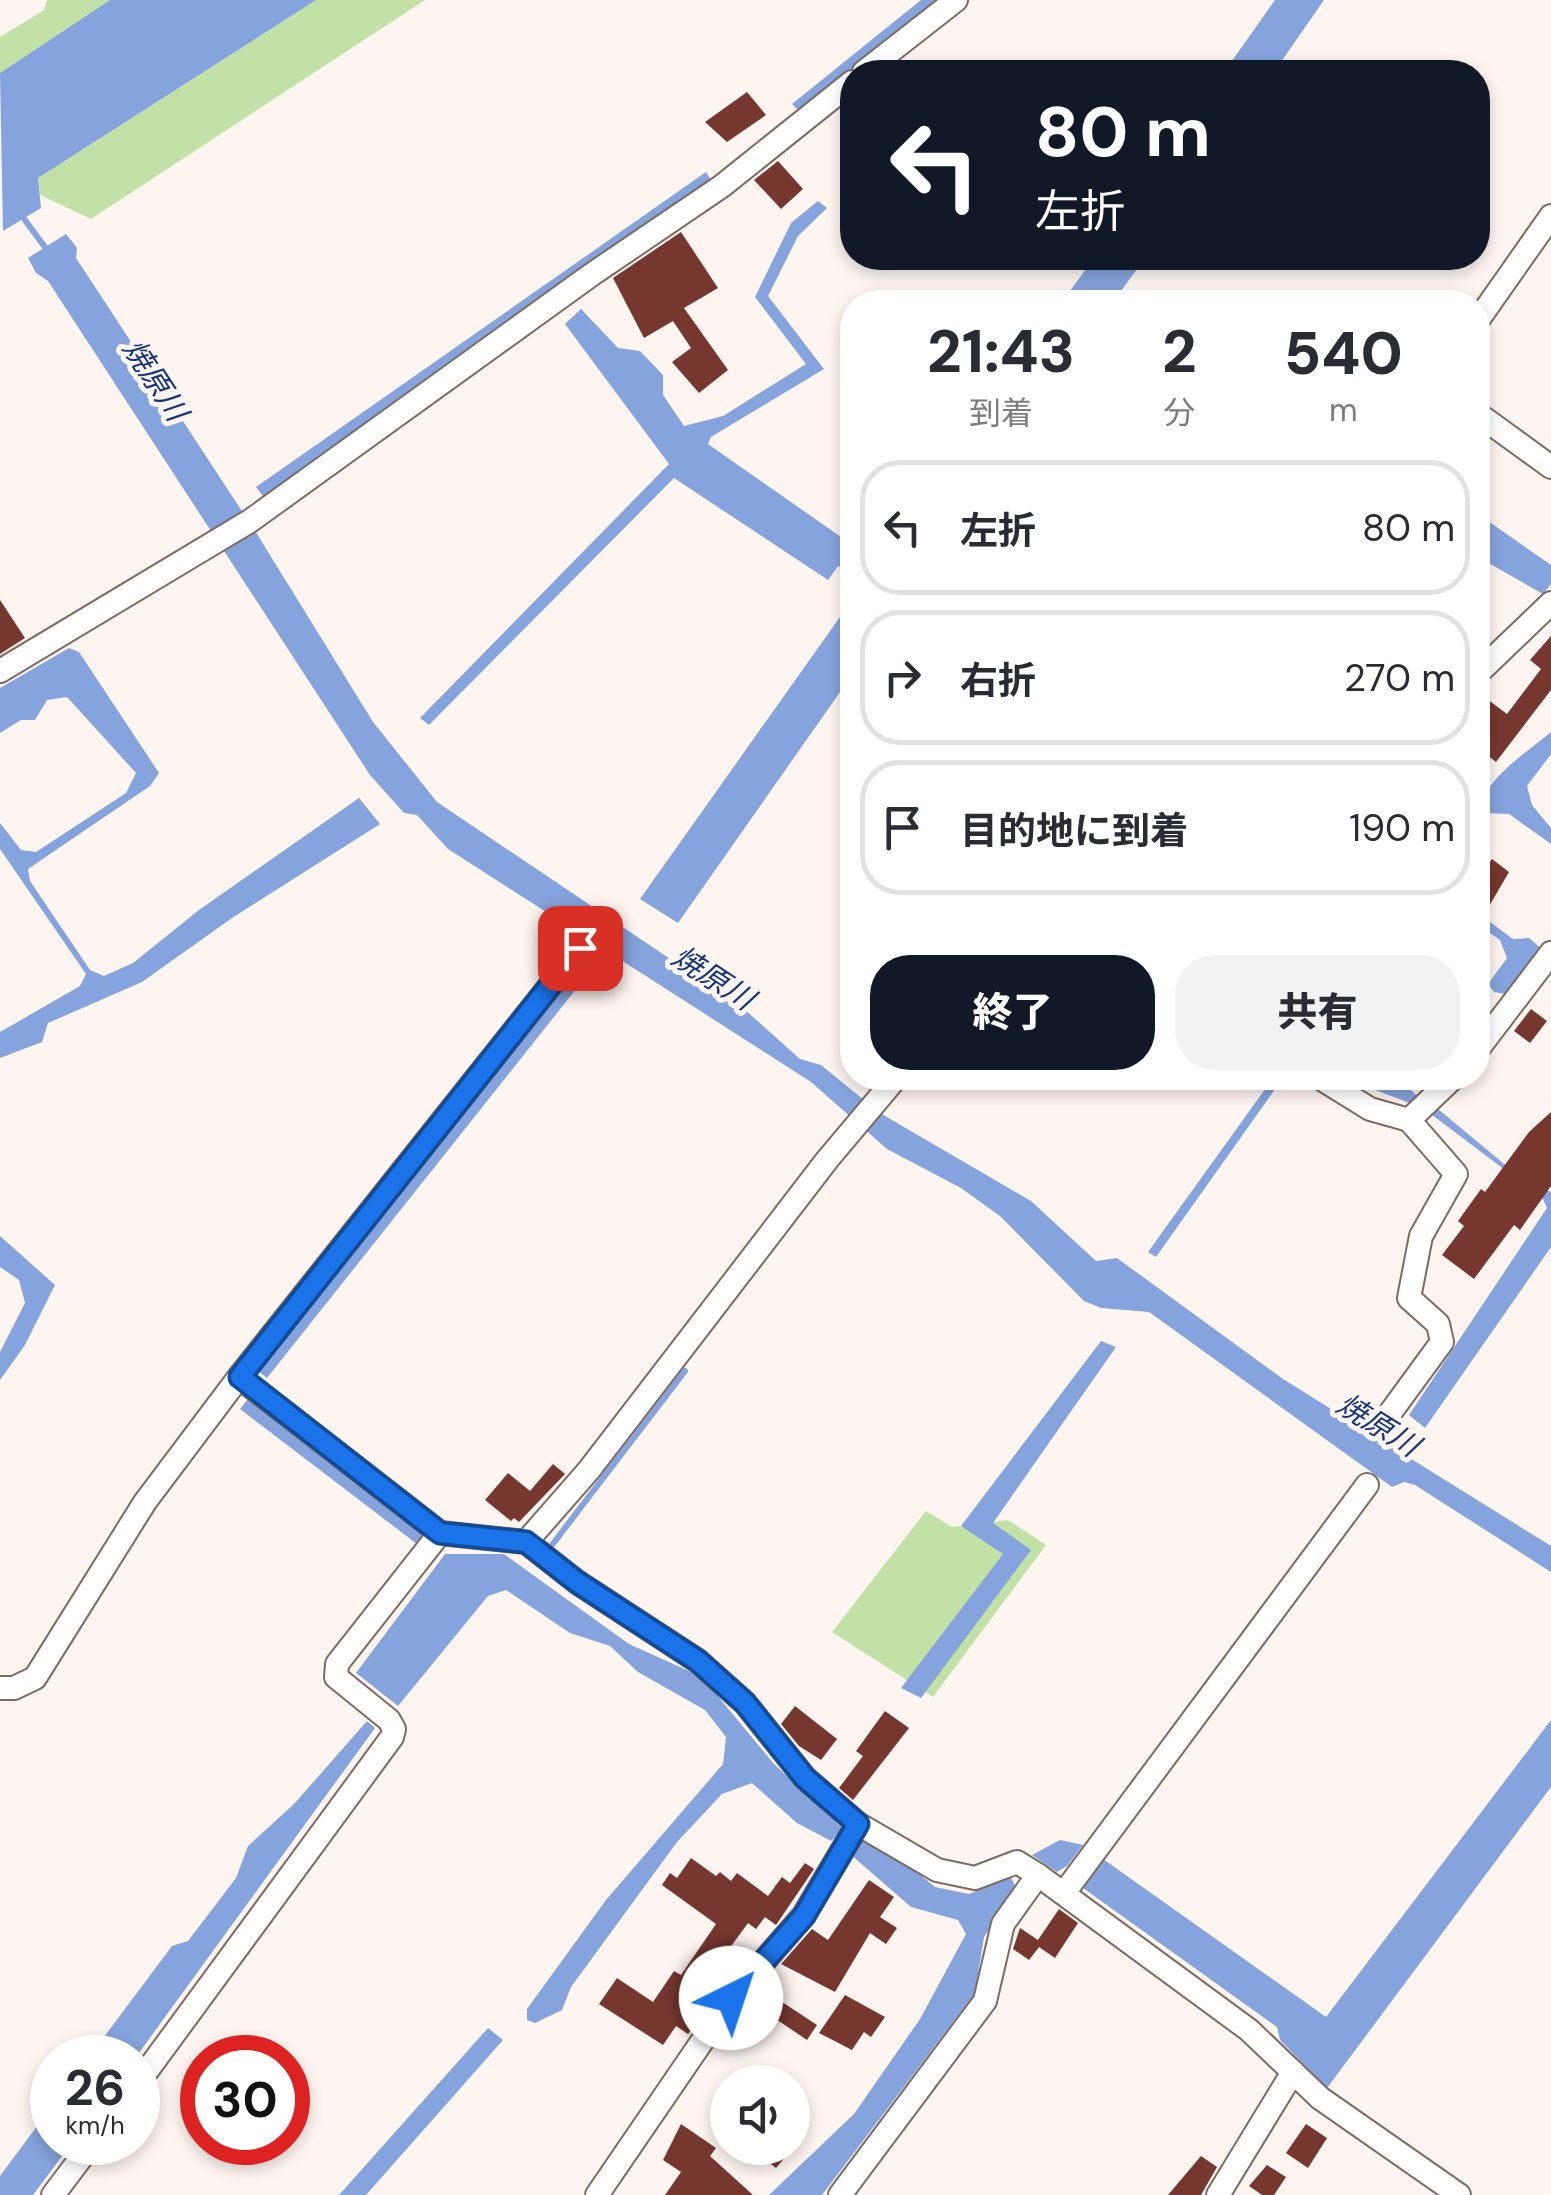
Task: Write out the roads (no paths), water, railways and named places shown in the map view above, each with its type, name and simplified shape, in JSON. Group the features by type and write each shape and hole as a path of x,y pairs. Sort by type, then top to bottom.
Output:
{"street":[{"path":"879,60 956,0"},
{"path":"0,671 250,521 591,274 722,186 840,92"},
{"path":"1490,303 1551,216"},
{"path":"1490,423 1551,468"},
{"path":"1490,661 1551,603"},
{"path":"0,1688 14,1688 35,1678 145,1502 580,948"},
{"path":"1490,1033 1551,953"},
{"path":"526,1542 588,1470 886,1090"},
{"path":"1339,1090 1370,1109 1421,1112"},
{"path":"1421,1112 1442,1090"},
{"path":"1382,1424 1442,1342 1438,1324 1409,1298 1421,1236 1456,1174 1421,1112"},
{"path":"240,1377 440,1533 526,1542 577,1582 698,1661 745,1703 852,1834 938,1870 975,1878 1017,1862 1249,2030 1320,2098 1459,2195"},
{"path":"1064,1894 1367,1485"},
{"path":"160,2053 392,1737 394,1729 388,1720 336,1676 336,1664 440,1533"},
{"path":"597,2195 731,1998 804,1916 852,1834"},
{"path":"840,2195 985,2001 1002,1924 1038,1875"},
{"path":"1218,2195 1293,2072"},
{"path":"53,2195 76,2165"}],"water":[{"path":"110,0 316,0 38,178 41,208 3,231 0,73"},
{"path":"921,0 937,0 862,60 847,60"},
{"path":"1275,0 1324,0 1282,60 1232,60"},
{"path":"840,65 840,78 799,111 792,104"},
{"path":"706,172 711,180 263,496 256,487"},
{"path":"818,201 827,208 798,236 768,296 824,369 711,437 708,444 840,536 840,567 828,580 674,478 429,725 420,718 669,464 565,324 581,309 618,348 640,351 663,375 663,395 684,426 723,416 806,364 755,297 791,223"},
{"path":"66,234 77,248 76,258 257,534 373,722 437,802 743,1008 800,1059 821,1065 840,1080 840,1090 852,1090 880,1113 1031,1201 1096,1261 1117,1258 1283,1379 1551,1546 1551,1572 1415,1485 1404,1482 1392,1487 1149,1312 1101,1308 1084,1301 1000,1216 961,1188 887,1149 811,1082 448,849 417,815 404,813 370,775 48,281 36,273 28,258"},
{"path":"1085,270 1136,270 1122,290 1071,290"},
{"path":"1490,522 1551,565 1551,584 1543,594 1490,564"},
{"path":"840,617 840,692 678,923 640,899"},
{"path":"69,648 79,652 159,773 150,786 28,869 30,881 90,970 104,976 133,963 199,910 359,798 380,824 232,918 142,982 48,1023 42,1042 0,1058 0,1032 80,986 86,974 0,849 0,823 21,850 36,852 126,793 136,773 67,697 47,700 35,720 21,720 0,733 0,688"},
{"path":"1551,732 1551,754 1527,786 1532,805 1551,828 1551,844 1509,814 1490,813 1490,787"},
{"path":"1490,922 1513,939 1529,938 1543,950 1505,994 1494,992 1490,987 1507,958 1500,940 1490,933"},
{"path":"580,964 592,969 267,1378 255,1369"},
{"path":"1264,1090 1274,1090 1156,1257 1148,1252"},
{"path":"1375,1090 1411,1090 1521,1178 1551,1192 1551,1247 1425,1428 1409,1415 1547,1208 1543,1199 1431,1114"},
{"path":"0,1236 55,1285 25,1345 0,1380 0,1352 25,1303 19,1280 0,1267"},
{"path":"1101,1341 1116,1347 993,1523 1031,1550 921,1698 901,1688 1003,1554 961,1526"},
{"path":"248,1399 423,1535 417,1544 240,1409"},
{"path":"445,1554 504,1554 629,1644 702,1677 774,1764 840,1826 897,1856 935,1887 969,1894 1010,1876 1017,1889 984,1937 975,1993 822,2195 769,2195 800,2165 810,2165 810,2156 854,2114 920,2019 966,1934 958,1920 911,1907 850,1854 854,1846 836,1836 831,1841 797,1823 752,1783 722,1794 677,1842 571,1987 562,2010 535,2023 527,2020 527,2009 606,1900 723,1764 726,1737 705,1710 638,1672 610,1646 570,1633 506,1590 488,1596 398,1706 356,1673"},
{"path":"1551,1720 1551,1787 1327,2088 1280,2040 1277,2027 1083,1888 1103,1859 1326,2017"},
{"path":"367,1721 375,1728 152,2035 105,2035 172,1946 188,1941 236,1878 248,1846 294,1804"},
{"path":"1060,1840 1083,1845 1067,1866 1057,1872 1032,1855"},
{"path":"488,2028 503,2040 366,2195 339,2195"},
{"path":"30,2136 30,2165 56,2165 33,2195 0,2195 0,2176"}],"waterway":[{"name":"焼原川","path":"19,212 50,254"},
{"path":"552,1545 685,1371"}]}
